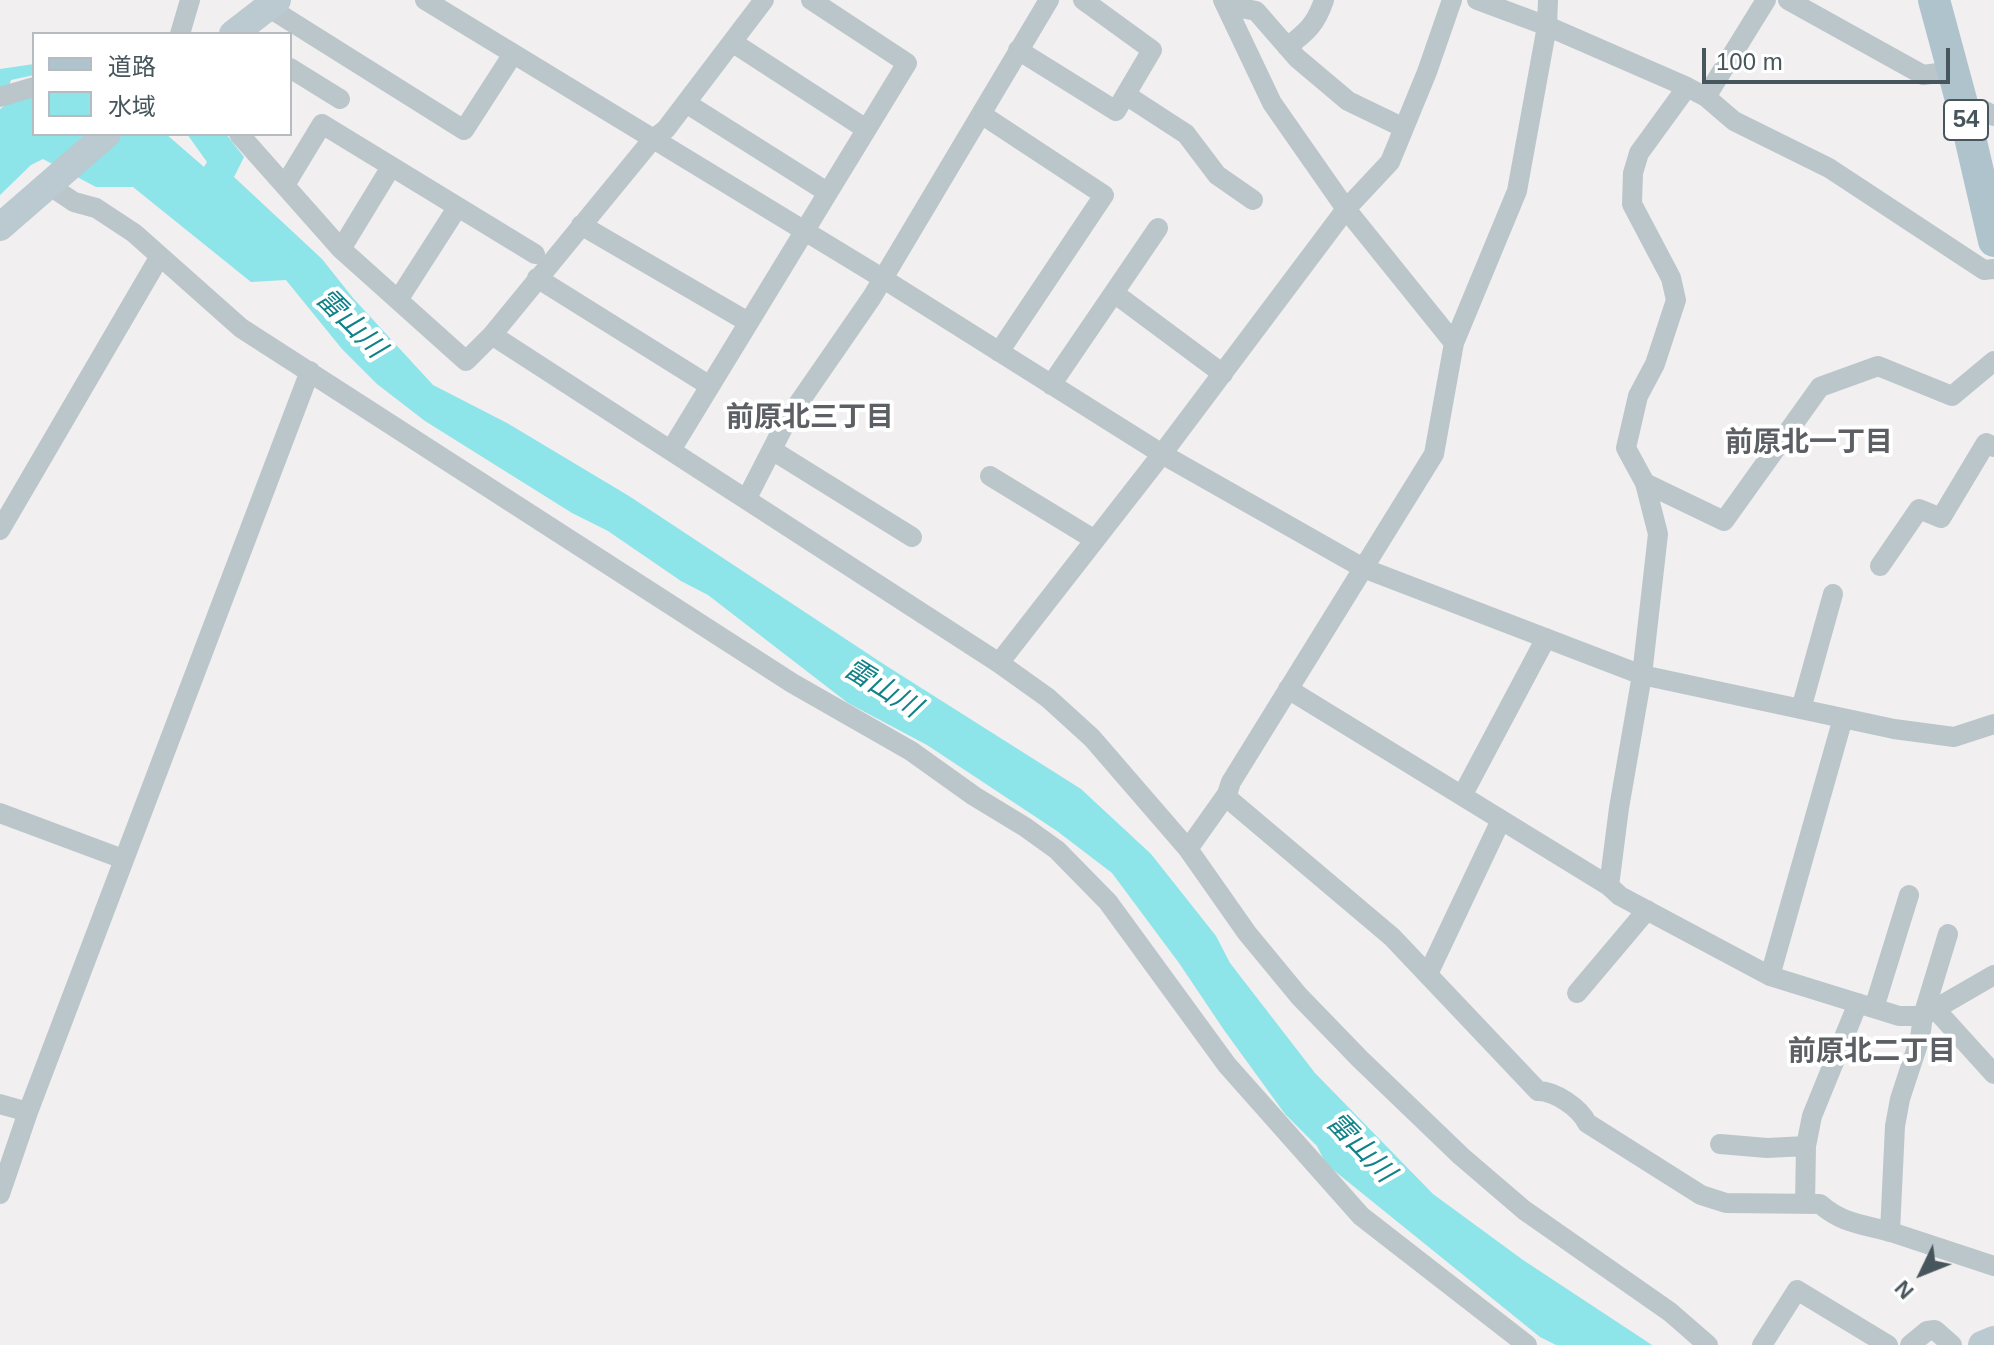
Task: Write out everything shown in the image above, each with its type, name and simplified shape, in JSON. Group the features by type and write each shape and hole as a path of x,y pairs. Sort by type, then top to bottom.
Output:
{"main road":[{"name":"54","path":"1934,0 1953,71 1979,114 1994,241"},
{"path":"237,32 272,4"},
{"path":"0,227 105,136"},
{"path":"1982,1345 1994,1340"}],"street":[{"path":"181,32 190,0"},
{"path":"425,0 882,278 1162,454 1363,568 1642,675 1894,729 1954,737 1994,724"},
{"path":"241,136 341,249 466,361 492,335 652,140 666,129 764,0"},
{"path":"671,450 907,63 811,0"},
{"path":"747,498 787,420 872,297 1049,0"},
{"path":"1018,50 1116,111 1152,50 1083,0"},
{"path":"1287,47 1306,33 1317,19 1324,0"},
{"path":"999,663 1162,454 1346,209 1390,162 1452,0"},
{"path":"1477,0 1547,26 1687,87 1706,97 1734,121 1829,168 1984,270 1994,269"},
{"path":"1188,849 1227,794 1231,782 1434,454 1454,343 1517,191 1547,26 1548,0"},
{"path":"1706,97 1766,0"},
{"path":"1788,0 1923,75 1953,71"},
{"path":"1224,3 1256,11 1297,58 1348,101 1404,128"},
{"path":"1224,3 1272,103 1346,209 1454,343"},
{"path":"272,4 464,130 513,54"},
{"path":"732,42 866,129"},
{"path":"292,69 340,99"},
{"path":"1609,886 1610,861 1642,675 1658,534 1645,483 1626,448 1638,396 1655,364 1676,300 1671,278 1632,204 1633,173 1639,153 1687,87"},
{"path":"0,97 32,88"},
{"path":"1126,95 1186,134 1217,175 1253,200"},
{"path":"686,103 827,192"},
{"path":"981,114 1104,195 999,352"},
{"path":"285,185 322,124 535,254"},
{"path":"341,249 391,167"},
{"path":"47,184 74,202 96,208 134,233 241,328 792,683 911,751 1057,850 1108,902 1227,1065 1361,1216 1527,1345"},
{"path":"398,300 457,208"},
{"path":"581,225 748,322"},
{"path":"1051,385 1158,228"},
{"path":"0,530 160,256"},
{"path":"537,278 710,386"},
{"path":"1114,293 1223,374"},
{"path":"492,335 747,498 1048,698 1092,738 1188,849 1247,933 1299,996 1461,1156 1524,1210 1670,1312 1708,1345"},
{"path":"1645,483 1724,521 1820,387 1878,366 1952,396 1994,361"},
{"path":"0,1194 123,859 310,371"},
{"path":"1880,566 1919,509 1941,518 1986,443 1994,447"},
{"path":"772,450 912,537"},
{"path":"990,476 1095,540"},
{"path":"1801,709 1833,594"},
{"path":"1462,796 1546,638"},
{"path":"1288,689 1609,886 1620,896 1770,976 1899,1016 1929,1013 1994,975"},
{"path":"1770,976 1843,718"},
{"path":"1227,794 1231,801 1392,937 1538,1091 1547,1091 1581,1112 1587,1123 1701,1195 1726,1203 1820,1204 1835,1217 1994,1266"},
{"path":"0,813 123,859"},
{"path":"1428,974 1501,820"},
{"path":"1805,1204 1806,1146 1812,1116 1866,1006 1909,895"},
{"path":"1577,993 1647,910"},
{"path":"1890,1232 1895,1126 1929,1013 1948,934"},
{"path":"1929,1013 1994,1074"},
{"path":"0,1104 28,1112"},
{"path":"1720,1144 1767,1148 1806,1146"},
{"path":"1762,1345 1797,1290 1886,1345"},
{"path":"1910,1345 1927,1331 1935,1330 1952,1345"}],"water":[{"path":"32,64 32,75 11,80 9,86 0,88 0,69"},
{"name":"雷山川","path":"32,97 32,136 168,136 204,167 207,162 188,136 228,136 244,157 234,177 322,259 353,298 433,385 507,423 629,496 885,665 1081,789 1151,854 1216,936 1230,963 1315,1073 1433,1194 1523,1260 1652,1345 1556,1345 1540,1337 1326,1164 1317,1146 1285,1114 1112,873 1057,831 927,745 848,703 708,595 425,421 377,384 342,349 286,280 251,282 133,187 96,187 43,159 31,165 0,195 0,109 8,103"}],"district":[{"name":"前原北三丁目","path":"810,418"},
{"name":"前原北一丁目","path":"1809,443"},
{"name":"前原北二丁目","path":"1872,1052"}]}
